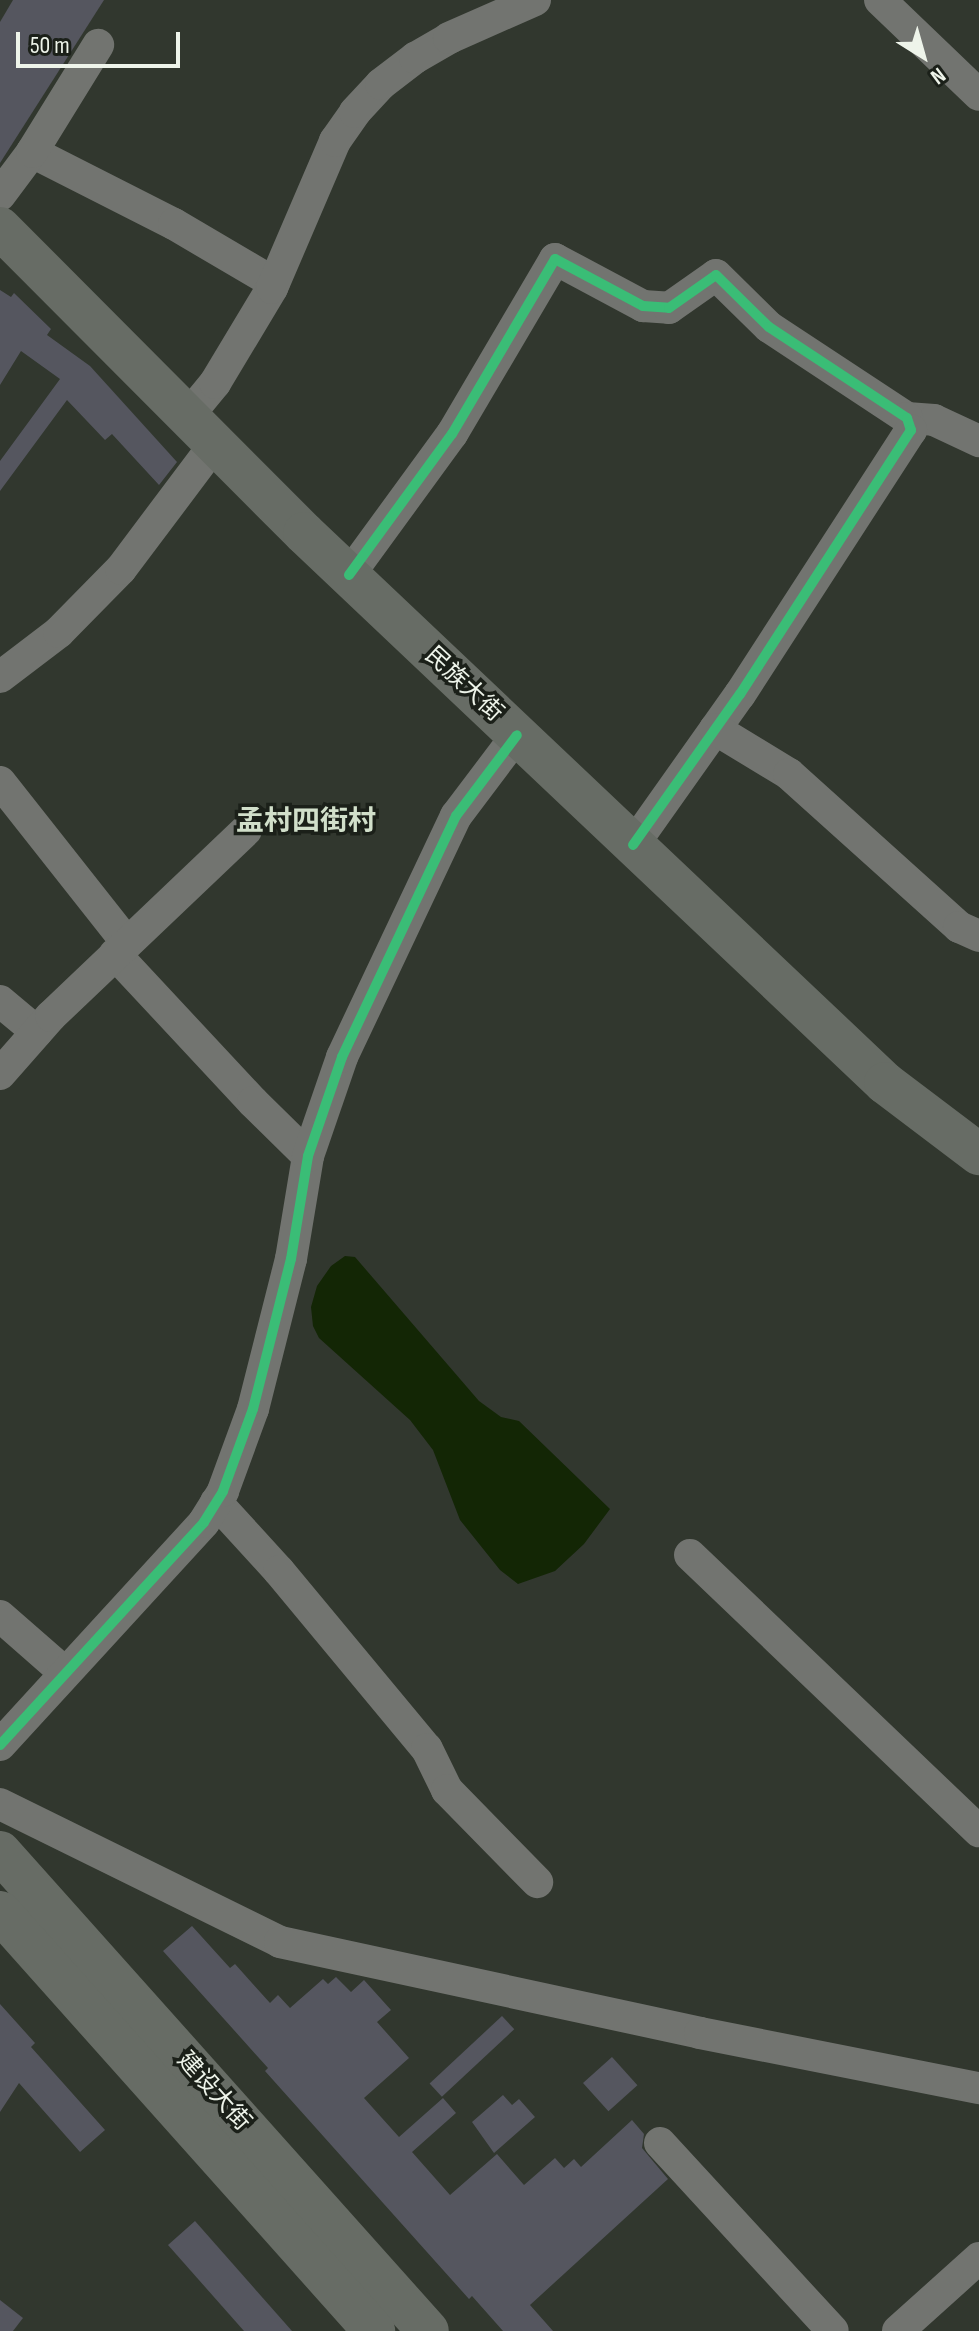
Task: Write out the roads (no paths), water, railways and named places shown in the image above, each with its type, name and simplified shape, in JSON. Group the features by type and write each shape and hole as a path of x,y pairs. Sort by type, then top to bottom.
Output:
{"main road":[{"name":"民族大街","path":"0,228 201,431 633,845 885,1083 926,1117 979,1154"},
{"name":"建设大街","path":"0,1852 428,2331"},
{"name":"建设大街","path":"0,1912 369,2329"}],"street":[{"path":"0,677 59,632 121,569 201,431 215,383 274,283 335,141 355,112 381,84 415,58 449,38 535,0"},
{"path":"880,0 979,95"},
{"path":"0,195 32,152 98,45"},
{"path":"32,152 174,224 274,283"},
{"path":"349,575 452,434 555,259 643,306 669,308 716,275 769,327 907,418 934,420 979,441"},
{"path":"633,845 715,729 911,430 907,418"},
{"path":"715,729 789,774 959,927 979,936"},
{"path":"0,1745 204,1522 216,1502 253,1409 291,1259 308,1156 342,1057 456,816 517,735"},
{"path":"0,782 121,948 253,1102 308,1156"},
{"path":"0,1074 37,1032 121,948 246,830"},
{"path":"0,1001 37,1032"},
{"path":"216,1502 279,1571 427,1749 447,1790 537,1882"},
{"path":"690,1555 979,1831"},
{"path":"0,1616 65,1673"},
{"path":"0,1804 280,1942 685,2030 979,2088"},
{"path":"660,2143 833,2331"},
{"path":"898,2331 979,2258"}],"district":[{"name":"孟村四街村","path":"306,822"}]}
